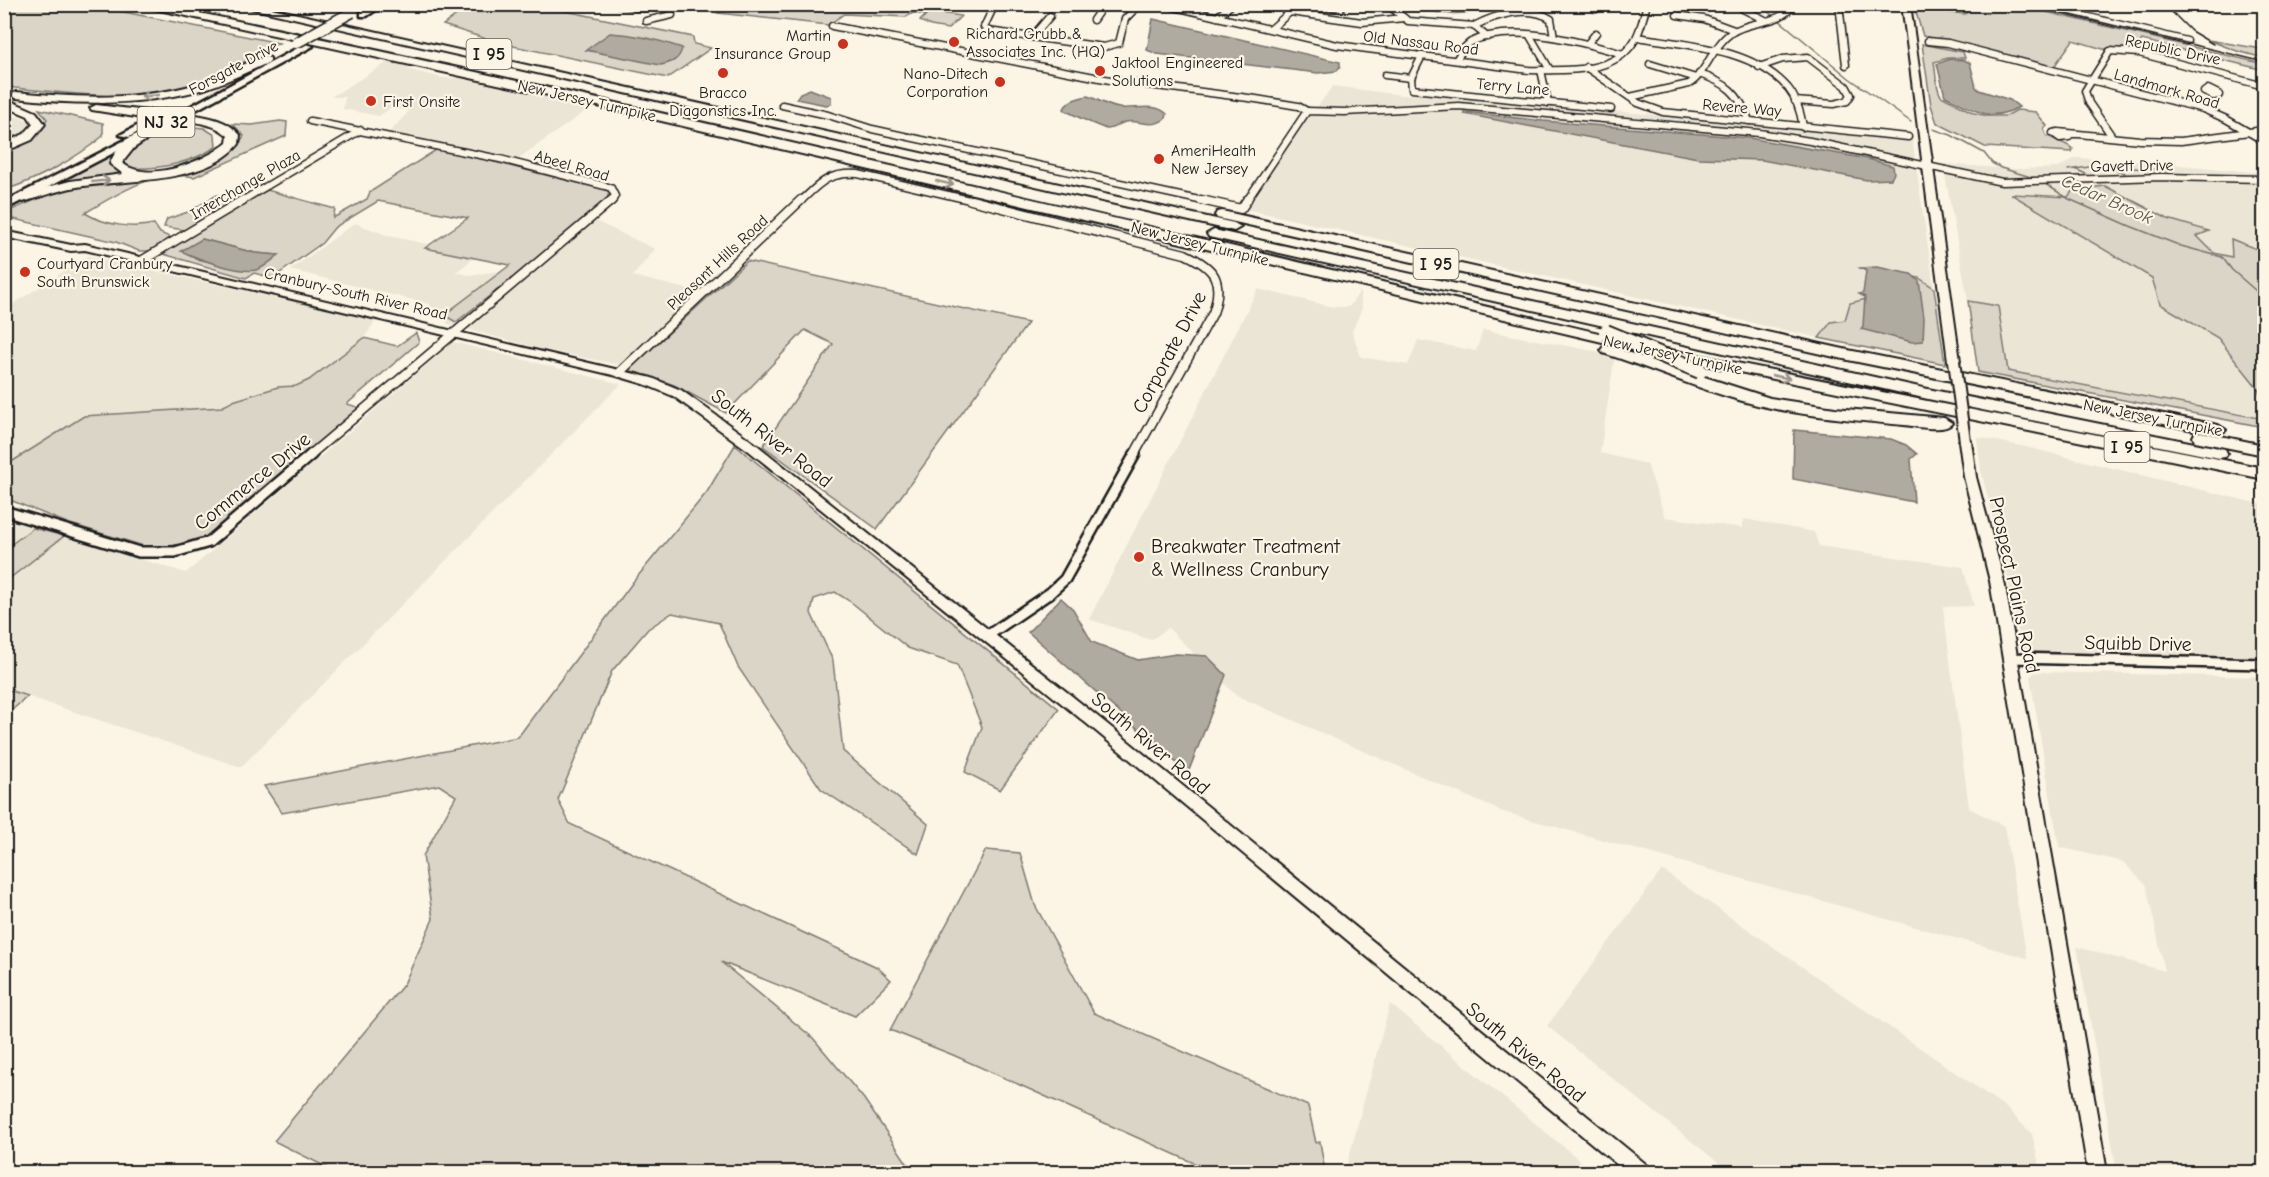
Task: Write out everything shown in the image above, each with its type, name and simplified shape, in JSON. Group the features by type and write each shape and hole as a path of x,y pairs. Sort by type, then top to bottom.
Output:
{"highway":[{"path":"120,4 303,42"},
{"name":"New Jersey Turnpike","path":"138,4 303,42 753,138 1559,329 1740,369 2265,474"},
{"path":"192,4 234,8"},
{"name":"New Jersey Turnpike","path":"197,4 234,8 1180,226 1928,394 2265,462"},
{"name":"New Jersey Turnpike","path":"285,4 551,68 1597,300 2058,398 2265,438"},
{"name":"New Jersey Turnpike","path":"234,8 253,7 1927,383 2265,450"},
{"path":"7,96 105,99 157,96 213,82 266,60"},
{"path":"7,96 219,124 234,135 232,144 214,157 172,171 69,185 23,198"},
{"path":"4,148 28,137 39,124 36,117 7,96"},
{"path":"169,121 122,151 116,161 118,168 137,173 170,169 207,157 226,143 227,138 219,129 187,119"},
{"path":"1180,226 1209,236 1378,278 1541,314 1606,332 1736,385 1787,399 1944,423 2265,485"},
{"path":"1270,260 1485,321 1605,349 1721,390 1770,403 1844,414 1944,423"}],"main road":[{"name":"Forsgate Drive","path":"4,207 169,121 352,12 381,4"},
{"name":"Prospect Plains Road","path":"1906,4 1970,477 1997,581 2098,1173"},
{"name":"Forsgate Drive","path":"4,198 365,9"},
{"name":"Cranbury-South River Road","path":"4,225 82,242 85,247"},
{"name":"Cranbury-South River Road","path":"4,234 71,248 85,247 143,260 619,373"},
{"name":"South River Road","path":"619,373 667,388 704,411 1102,728 1640,1173"}],"street":[{"path":"618,4 643,8 666,5 677,21"},
{"path":"963,4 995,6 985,29 1104,47 1116,45 1120,41 1122,22 1126,15 1140,4"},
{"path":"1093,20 1104,4"},
{"path":"1217,17 1232,4"},
{"path":"1271,29 1299,4"},
{"path":"1312,4 1341,8"},
{"path":"1387,4 1404,18 1419,23 1474,26 1486,19 1538,12 1550,17 1553,22 1554,37"},
{"name":"Old Nassau Road","path":"1163,5 1345,46 1550,70 1586,68 1623,54 1637,37 1647,4"},
{"path":"1630,97 1689,84 1734,30 1785,14 1792,10 1794,4"},
{"path":"1839,4 1846,64"},
{"path":"2036,4 2187,40"},
{"path":"1743,9 1765,20"},
{"path":"1290,12 1331,20 1391,21 1404,18"},
{"path":"645,21 672,15"},
{"path":"1032,37 1050,16"},
{"path":"1677,18 1734,30"},
{"name":"Gavett Drive","path":"832,26 1121,82 1256,99 1298,106 1308,111 1344,112 1459,106 1759,133 1807,140 2002,183 2161,177 2265,179"},
{"path":"1474,26 1487,37"},
{"path":"1588,43 1596,33"},
{"path":"1530,36 1550,70"},
{"path":"1456,60 1467,45 1487,37 1554,37 1588,43 1623,54"},
{"path":"1637,37 1715,51 1759,67 1785,85 1795,101 1803,127 1801,129 1807,140"},
{"name":"Landmark Road","path":"1911,39 1928,41 2197,108 2214,113 2265,141"},
{"path":"1396,52 1400,41"},
{"name":"Republic Drive","path":"2091,81 2106,53 2119,50 2139,52 2265,86"},
{"path":"1385,75 1411,78 1422,56"},
{"path":"1759,67 1783,59 1808,57 1846,86 1851,95 1848,101 1834,104 1795,101"},
{"path":"1650,64 1716,79 1733,90 1743,101 1749,121"},
{"name":"Revere Way","path":"1586,68 1642,105 1670,114 1908,137"},
{"path":"1541,70 1548,103"},
{"name":"Terry Lane","path":"1411,78 1412,89 1611,109"},
{"path":"2091,81 2085,91 2086,97 2111,135"},
{"path":"2197,108 2201,99 2212,96"},
{"path":"782,105 828,115 872,129 1241,209 1308,111"},
{"name":"Abeel Road","path":"310,121 500,159 604,186 614,192 615,196 608,206 453,333"},
{"name":"Interchange Plaza","path":"143,260 361,130"},
{"path":"2067,133 2111,135 2140,140 2181,141 2265,130"},
{"name":"Pleasant Hills Road","path":"619,373 824,179 836,174"},
{"name":"Corporate Drive","path":"836,174 858,174 930,190 1185,254 1206,266 1218,281 1220,292 1213,313 1065,579 1050,593 987,636"},
{"name":"Commerce Drive","path":"4,511 139,552 160,555 188,550 209,542 453,333"},
{"name":"Squibb Drive","path":"2010,658 2265,664"}],"shaded area":[{"path":"5,5 89,5 279,43 209,80 184,89 163,93 100,96 15,88 5,86"},
{"path":"470,5 536,5 693,37 694,44 711,48 668,78 499,43 443,25"},
{"path":"734,5 884,5 961,16 948,29 920,21 926,15 913,13 906,17 844,14 828,25 718,13"},
{"path":"1416,5 1509,5 1450,14 1438,13"},
{"path":"1967,5 2017,5 2264,64 2264,70 2142,40 2134,49 2103,49 2073,40 2053,68 1923,36 1915,9 1965,14 1969,11"},
{"path":"1153,19 1340,62 1340,66 1337,71 1318,73 1157,54 1147,50"},
{"path":"610,33 646,38 682,48 674,60 660,65 586,50"},
{"path":"2208,40 2262,49 2264,58 2237,51"},
{"path":"1922,44 1963,52 1965,58 1948,58 1934,62 1941,96 1974,113 1988,116 2006,116 2017,110 2036,112 2047,126 2044,129 2046,135 2070,147 2073,149 2072,152 1985,147 1937,123 1931,105"},
{"path":"1950,59 1970,63 1976,87 1979,90 2010,100 2019,107 1998,114 1981,113 1945,96 1937,64"},
{"path":"390,61 410,66 407,69 443,78 465,78 593,106 513,162 387,135 409,111 391,108 379,116 343,109 345,97 331,97"},
{"path":"1333,86 1401,95 1425,94 1912,138 1934,288 1919,278 1870,299 1845,321 1831,322 1819,338 1241,208 1304,117 1303,111 1318,106"},
{"path":"810,89 831,97 831,104 796,99 800,93"},
{"path":"1087,96 1119,108 1157,108 1167,114 1166,118 1151,124 1130,121 1107,129 1064,109 1071,101"},
{"path":"39,109 103,123 103,136 56,168 5,190 5,151 37,135 47,119"},
{"path":"1464,112 1749,138 1868,159 1893,166 1894,173 1891,179 1867,180 1762,160 1698,158 1464,114"},
{"path":"5,114 37,122 61,152 5,190"},
{"path":"287,122 286,136 194,177 179,175 137,185 85,213 119,225 154,224 160,233 172,238 150,251 139,251 116,242 9,218 9,211 59,190 178,172 222,158 236,147 244,136 233,124 252,125"},
{"path":"172,125 204,128 215,135 216,147 185,161 152,168 129,168 122,160 130,150"},
{"path":"439,148 609,191 606,205 456,322 444,315 510,265 425,248 468,218 378,201 335,227 322,243 273,278 254,273 246,278 163,254 163,251 267,190 335,209 333,218 367,199 370,192","holes":["202,239 255,253 278,255 247,270 197,259 191,255"]},
{"path":"119,150 110,162 116,170 134,175 48,188"},
{"path":"2075,158 2127,160 2264,173 2264,252 2231,239 2233,257 2214,253 2196,236 2208,231 2168,219 2105,186 2069,197 2012,194 2153,278 2160,304 2218,338 2257,387 2264,401 2264,419 2007,371 1998,306 1968,301 1943,164 2015,169 2058,168"},
{"path":"2105,186 2168,219 2209,231 2197,236 2214,253 2232,257 2231,239 2264,252 2264,401 2257,387 2218,338 2160,304 2152,278 2011,194 2068,197 2073,190"},
{"path":"217,195 235,198 230,204 185,230 164,227 167,219 188,212"},
{"path":"593,220 655,249 633,276 699,292 620,365 541,349 448,324 429,304 290,270 355,223 389,236 478,255 456,272 468,275 534,267"},
{"path":"202,239 255,253 279,255 262,268 252,271 220,265 181,251"},
{"path":"88,256 376,320 364,338 309,380 296,386 278,387 233,401 222,407 84,416 5,466 5,305 10,306"},
{"path":"747,261 1028,323 877,529 763,446 833,344 805,330 726,413 674,385 629,370"},
{"path":"1877,267 1911,274 1919,281 1924,318 1923,341 1912,342 1861,329 1865,297 1859,294 1863,293 1866,271 1860,268"},
{"path":"1904,275 1919,278 1934,288 1945,364 1819,338 1831,322 1845,320 1850,303 1870,298"},
{"path":"1258,289 1333,307 1349,307 1360,291 1362,308 1352,332 1361,357 1408,365 1418,340 1476,351 1483,330 1615,355 1600,453 1647,464 1665,517 1742,528 1744,519 1814,532 1819,546 1963,567 1974,606 1943,607 1969,808 2004,826 2027,958 1503,812 1237,696 1168,628 1151,640 1089,619"},
{"path":"1968,301 1998,306 2008,371 2264,419 2264,427 1978,372"},
{"path":"416,333 419,342 347,404 364,409 207,539 154,549 67,523 5,498 5,466 84,416 222,407 233,401 278,387 296,386 309,380 364,338 397,346"},
{"path":"453,342 621,384 241,767 5,689 5,582 64,536 186,573"},
{"path":"1794,430 1891,439 1906,445 1917,454 1911,459 1914,502 1793,479"},
{"path":"1977,437 2264,505 2264,661 2029,658 2019,636 2008,578 1981,471"},
{"path":"735,445 1059,709 1000,790 965,772 982,727 957,665 908,648 851,602 835,592 814,599 811,613 833,661 843,751 928,824 918,854 821,789 738,667 719,623 672,613 648,629 612,671 558,800 570,824 877,967 891,980 855,1016 721,962 813,1038 864,1099 913,1172 336,1172 274,1141 404,984 433,919 423,856 456,796 439,785 282,813 264,786 518,737 633,582 707,492"},
{"path":"5,519 33,528 5,549"},
{"path":"33,528 64,536 5,582 5,549"},
{"path":"1061,598 1073,609 1092,642 1138,660 1176,654 1207,656 1226,675 1188,773 1028,632"},
{"path":"2035,672 2264,677 2264,1172 2117,1172 2077,947 2165,971 2146,885 2123,862 2059,847 2030,677"},
{"path":"4,689 28,696 5,716"},
{"path":"986,850 1020,853 1035,905 1094,1013 1308,1106 1316,1143 1320,1142 1325,1172 1214,1172 953,1055 890,1030"},
{"path":"1662,870 2004,1106 2032,1134 2041,1172 1730,1172 1547,1026"},
{"path":"1390,1004 1594,1172 1345,1172"}],"waterway":[{"name":"Cedar Brook","path":"1759,4 1773,16"},
{"name":"Cedar Brook","path":"1779,20 1849,78 1911,122"},
{"name":"Cedar Brook","path":"1933,129 1951,135 1984,153 1992,163 2001,168 2034,178"},
{"path":"2075,169 2096,166 2168,170"},
{"path":"2111,168 2125,173"},
{"path":"2068,170 2075,169"},
{"path":"2075,169 2086,174"},
{"name":"Cedar Brook","path":"2042,182 2069,199 2130,226 2181,246 2222,257 2232,270 2264,298"}],"railway":[{"path":"2026,4 2264,62"},
{"path":"2164,4 2191,31 2213,44"}],"place":[{"name":"Richard Grubb & Associates Inc. (HQ)","path":"954,42"},
{"name":"Martin Insurance Group","path":"843,44"},
{"name":"Jaktool Engineered Solutions","path":"1100,71"},
{"name":"Bracco Diagonstics Inc.","path":"723,73"},
{"name":"Nano-Ditech Corporation","path":"1000,82"},
{"name":"First Onsite","path":"371,101"},
{"name":"AmeriHealth New Jersey","path":"1159,159"},
{"name":"Courtyard Cranbury South Brunswick","path":"25,272"},
{"name":"Breakwater Treatment & Wellness Cranbury","path":"1139,557"}]}
